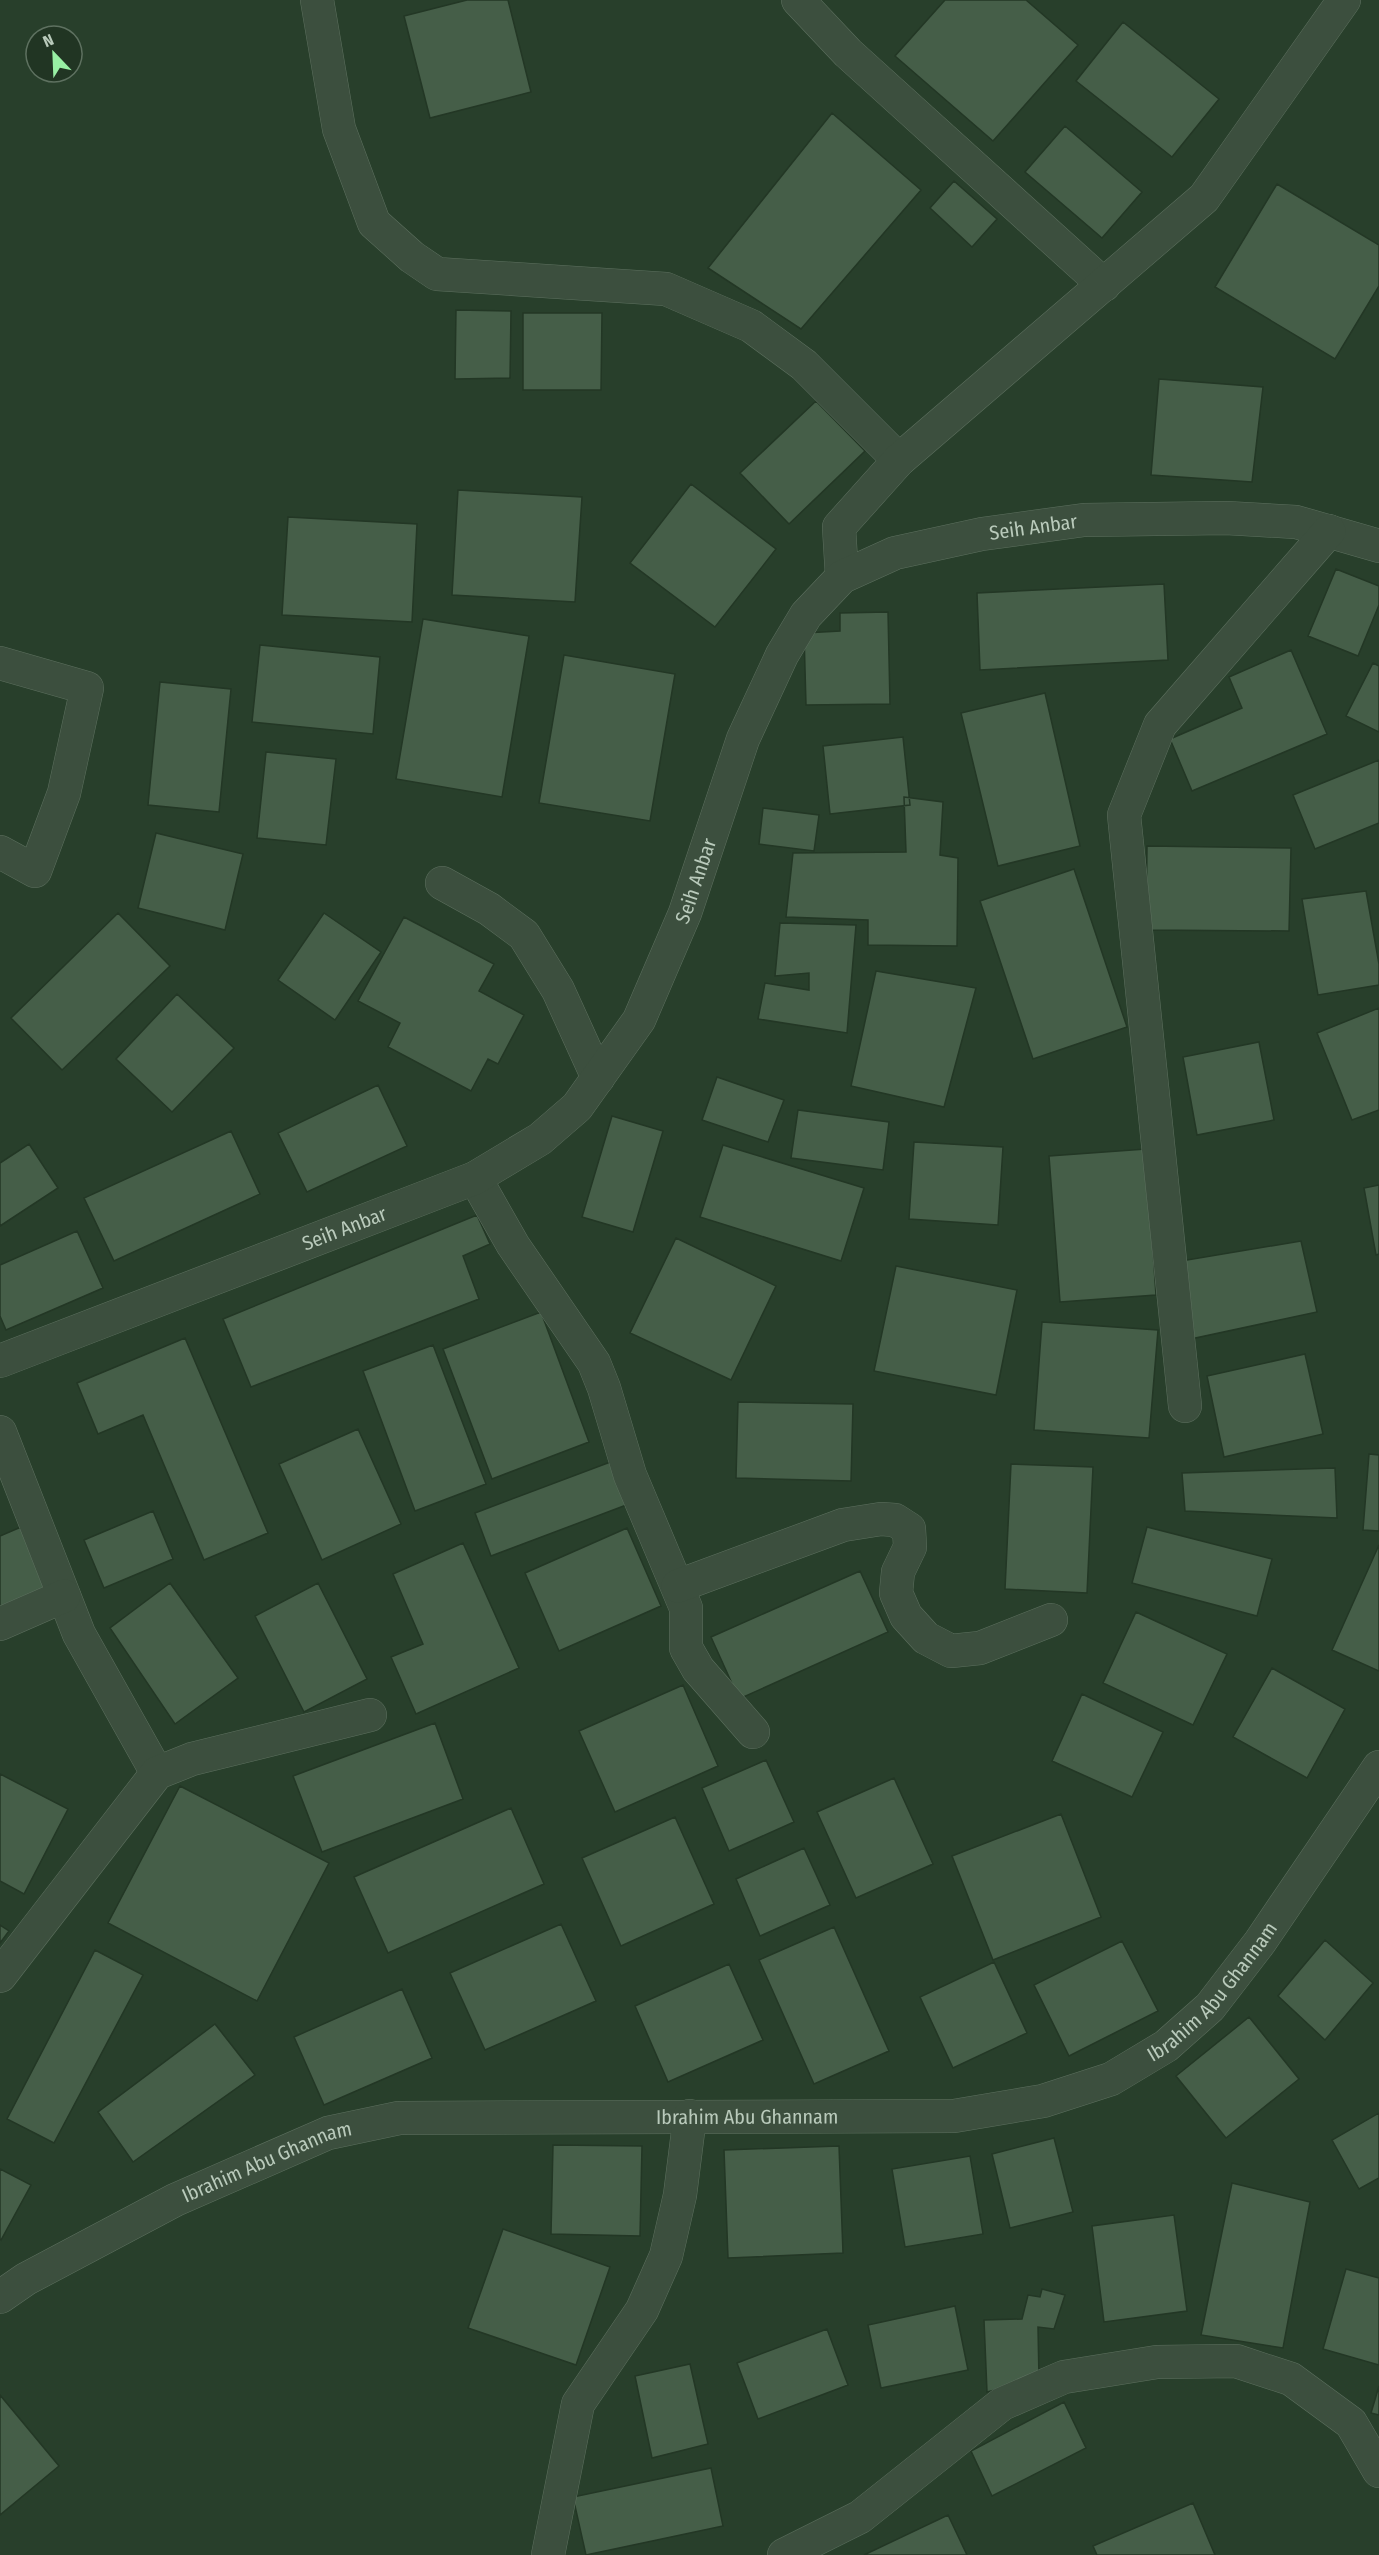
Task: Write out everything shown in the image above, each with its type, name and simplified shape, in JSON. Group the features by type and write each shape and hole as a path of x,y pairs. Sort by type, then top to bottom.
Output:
{"street":[{"path":"317,0 339,129 374,223 412,257 437,274 666,289 751,326 795,358 899,460"},
{"path":"798,0 848,52 1104,285"},
{"path":"842,577 839,527 899,460 1204,198 1344,0"},
{"name":"Seih Anbar","path":"0,1361 475,1178 540,1139 577,1107 639,1020 685,913 743,739 782,655 806,615 842,577 895,553 982,534 1084,520 1226,518 1296,522 1379,546"},
{"path":"1185,1406 1124,815 1160,725 1329,531"},
{"path":"0,663 87,688 64,794 35,871 0,852"},
{"path":"442,883 489,909 524,935 558,990 598,1078"},
{"path":"475,1178 513,1245 594,1363 630,1474 686,1608 686,1648 698,1669 753,1732"},
{"path":"0,1432 79,1634 157,1773"},
{"path":"678,1586 843,1526 881,1519 895,1520 909,1529 910,1546 898,1572 896,1593 906,1616 926,1638 951,1652 980,1648 1051,1620"},
{"path":"0,1624 64,1596"},
{"path":"0,1976 157,1773 192,1759 370,1715"},
{"name":"Ibrahim Abu Ghannam","path":"0,2297 26,2279 176,2200 328,2133 399,2118 954,2116 1043,2101 1111,2079 1166,2046 1210,2007 1260,1942 1379,1767"},
{"path":"548,2555 578,2404 642,2310 666,2256 680,2195 690,2116"},
{"path":"784,2555 860,2517 1002,2404 1064,2377 1157,2362 1236,2361 1291,2379 1351,2423 1379,2471"}],"building":[{"path":"467,0 508,0 531,92 430,118 404,16"},
{"path":"945,0 1026,0 1078,45 993,141 895,56"},
{"path":"1123,22 1219,99 1172,157 1076,81"},
{"path":"832,113 921,190 801,329 708,268"},
{"path":"1065,126 1142,192 1102,238 1025,172"},
{"path":"954,181 997,219 972,247 930,208"},
{"path":"1277,184 1379,245 1379,286 1335,359 1215,287"},
{"path":"456,310 511,311 510,378 455,379"},
{"path":"523,313 602,313 601,390 523,390"},
{"path":"1159,379 1263,387 1252,482 1151,475"},
{"path":"816,401 865,451 789,524 740,473"},
{"path":"691,484 776,549 715,627 630,563"},
{"path":"458,490 582,497 575,602 452,595"},
{"path":"288,517 417,524 412,622 282,615"},
{"path":"1336,569 1379,586 1379,605 1358,656 1308,636"},
{"path":"1164,584 1168,660 980,670 977,593"},
{"path":"888,612 890,704 806,705 804,633 840,631 840,613"},
{"path":"423,619 529,636 502,797 396,779"},
{"path":"260,645 380,657 373,734 252,722"},
{"path":"1291,650 1327,734 1192,791 1170,739 1242,708 1229,677"},
{"path":"564,655 675,674 650,821 539,803"},
{"path":"1373,663 1379,666 1379,732 1346,716"},
{"path":"160,682 231,689 219,812 148,805"},
{"path":"1045,693 1080,846 998,866 961,713"},
{"path":"903,737 910,805 830,814 823,746"},
{"path":"266,752 336,759 326,845 257,838"},
{"path":"1379,760 1379,823 1315,849 1293,795"},
{"path":"904,797 943,802 940,855 958,858 957,946 868,945 868,920 786,917 793,853 906,852"},
{"path":"763,808 819,815 814,851 759,844"},
{"path":"156,833 243,854 225,930 138,908"},
{"path":"1147,846 1291,848 1289,931 1146,930"},
{"path":"1074,869 1127,1027 1033,1059 980,901"},
{"path":"1366,891 1379,964 1379,985 1318,995 1302,899"},
{"path":"118,913 170,966 62,1070 11,1018"},
{"path":"324,913 381,952 335,1020 278,980"},
{"path":"404,917 494,964 479,991 524,1015 498,1064 488,1059 471,1091 388,1047 400,1023 358,1001"},
{"path":"780,923 856,925 847,1033 758,1019 765,983 809,990 809,973 775,976"},
{"path":"876,971 976,988 944,1107 851,1086"},
{"path":"177,994 234,1048 172,1112 116,1059"},
{"path":"1379,1008 1379,1110 1352,1120 1317,1033"},
{"path":"1259,1042 1274,1120 1197,1135 1183,1057"},
{"path":"717,1077 784,1100 768,1142 702,1120"},
{"path":"378,1085 407,1146 307,1192 278,1133"},
{"path":"798,1110 889,1122 883,1170 791,1158"},
{"path":"612,1116 663,1131 633,1232 582,1217"},
{"path":"231,1131 260,1194 114,1261 84,1198"},
{"path":"914,1142 1003,1147 998,1225 909,1219"},
{"path":"29,1144 58,1188 0,1226 0,1163"},
{"path":"723,1145 864,1188 841,1261 700,1217"},
{"path":"1146,1149 1156,1295 1060,1302 1049,1156"},
{"path":"1379,1185 1379,1254 1376,1255 1364,1188"},
{"path":"477,1215 490,1244 463,1256 479,1299 251,1387 223,1319"},
{"path":"77,1231 103,1288 6,1330 0,1316 0,1265"},
{"path":"676,1238 776,1286 731,1380 630,1333"},
{"path":"1301,1241 1317,1312 1186,1340 1175,1262"},
{"path":"896,1266 1017,1290 996,1395 874,1371"},
{"path":"541,1312 589,1442 492,1479 443,1349"},
{"path":"1042,1322 1158,1330 1149,1438 1034,1430"},
{"path":"185,1338 268,1533 204,1560 143,1415 98,1434 77,1383"},
{"path":"433,1345 486,1484 415,1511 363,1371"},
{"path":"1305,1354 1323,1434 1224,1457 1207,1376"},
{"path":"738,1402 853,1404 851,1481 736,1478"},
{"path":"358,1429 401,1524 322,1560 279,1464"},
{"path":"1369,1454 1379,1455 1379,1531 1363,1530"},
{"path":"613,1461 629,1504 491,1556 475,1513"},
{"path":"1011,1464 1093,1467 1087,1593 1005,1589"},
{"path":"1335,1468 1337,1518 1185,1511 1182,1473"},
{"path":"153,1511 173,1559 104,1588 84,1540"},
{"path":"21,1527 47,1588 0,1609 0,1536"},
{"path":"1147,1527 1272,1559 1257,1616 1132,1583"},
{"path":"627,1528 661,1606 559,1651 525,1573"},
{"path":"463,1543 519,1668 416,1714 391,1657 423,1644 393,1574"},
{"path":"1379,1545 1379,1671 1332,1650"},
{"path":"860,1571 888,1632 739,1699 711,1637"},
{"path":"170,1583 238,1678 175,1724 110,1628"},
{"path":"318,1583 367,1679 304,1712 255,1616"},
{"path":"1136,1612 1227,1654 1193,1725 1103,1683"},
{"path":"1272,1668 1345,1709 1307,1778 1233,1737"},
{"path":"683,1685 718,1766 615,1812 579,1731"},
{"path":"1082,1694 1163,1732 1132,1797 1052,1761"},
{"path":"435,1723 463,1799 322,1852 293,1776"},
{"path":"766,1760 794,1822 729,1851 702,1788"},
{"path":"0,1774 68,1809 24,1894 0,1881"},
{"path":"894,1778 933,1864 856,1898 817,1812"},
{"path":"180,1786 329,1863 257,2001 108,1923"},
{"path":"511,1808 544,1884 388,1953 354,1877"},
{"path":"1061,1814 1101,1917 993,1960 952,1856"},
{"path":"675,1817 714,1904 621,1946 582,1858"},
{"path":"804,1848 830,1905 760,1936 736,1879"},
{"path":"561,1924 596,2001 485,2050 450,1973"},
{"path":"0,1925 9,1931 0,1943"},
{"path":"834,1927 889,2051 814,2084 759,1960"},
{"path":"1325,1940 1373,1983 1325,2040 1278,1996"},
{"path":"1122,1941 1158,2011 1069,2056 1034,1985"},
{"path":"95,1950 143,1975 54,2143 7,2119"},
{"path":"994,1962 1027,2033 953,2068 920,1997"},
{"path":"729,1964 763,2040 668,2082 635,2006"},
{"path":"402,1989 432,2058 324,2105 294,2037"},
{"path":"1249,2017 1299,2079 1226,2138 1176,2076"},
{"path":"215,2024 255,2075 133,2162 98,2112"},
{"path":"1379,2113 1379,2178 1359,2189 1332,2140"},
{"path":"1054,2138 1073,2212 1010,2228 992,2154"},
{"path":"553,2145 642,2146 640,2236 551,2234"},
{"path":"839,2146 843,2253 728,2258 724,2150"},
{"path":"970,2156 983,2234 905,2247 892,2169"},
{"path":"0,2169 31,2185 1,2240 0,2239"},
{"path":"1232,2183 1310,2202 1283,2348 1201,2335"},
{"path":"1174,2215 1187,2311 1104,2322 1092,2226"},
{"path":"503,2229 610,2267 576,2365 468,2328"},
{"path":"1346,2269 1379,2278 1379,2365 1323,2349"},
{"path":"1042,2289 1065,2295 1054,2329 1038,2327 1039,2379 987,2392 984,2320 1022,2319 1028,2295 1040,2297"},
{"path":"955,2306 968,2370 881,2388 868,2325"},
{"path":"827,2329 848,2385 758,2419 737,2363"},
{"path":"690,2364 708,2444 652,2458 635,2376"},
{"path":"1379,2386 1379,2415 1371,2413"},
{"path":"0,2395 59,2466 0,2515"},
{"path":"1064,2402 1086,2448 992,2496 971,2451"},
{"path":"711,2468 723,2526 586,2555 573,2497"},
{"path":"1193,2503 1215,2555 1097,2555 1093,2546"},
{"path":"948,2515 967,2555 864,2555"}]}
